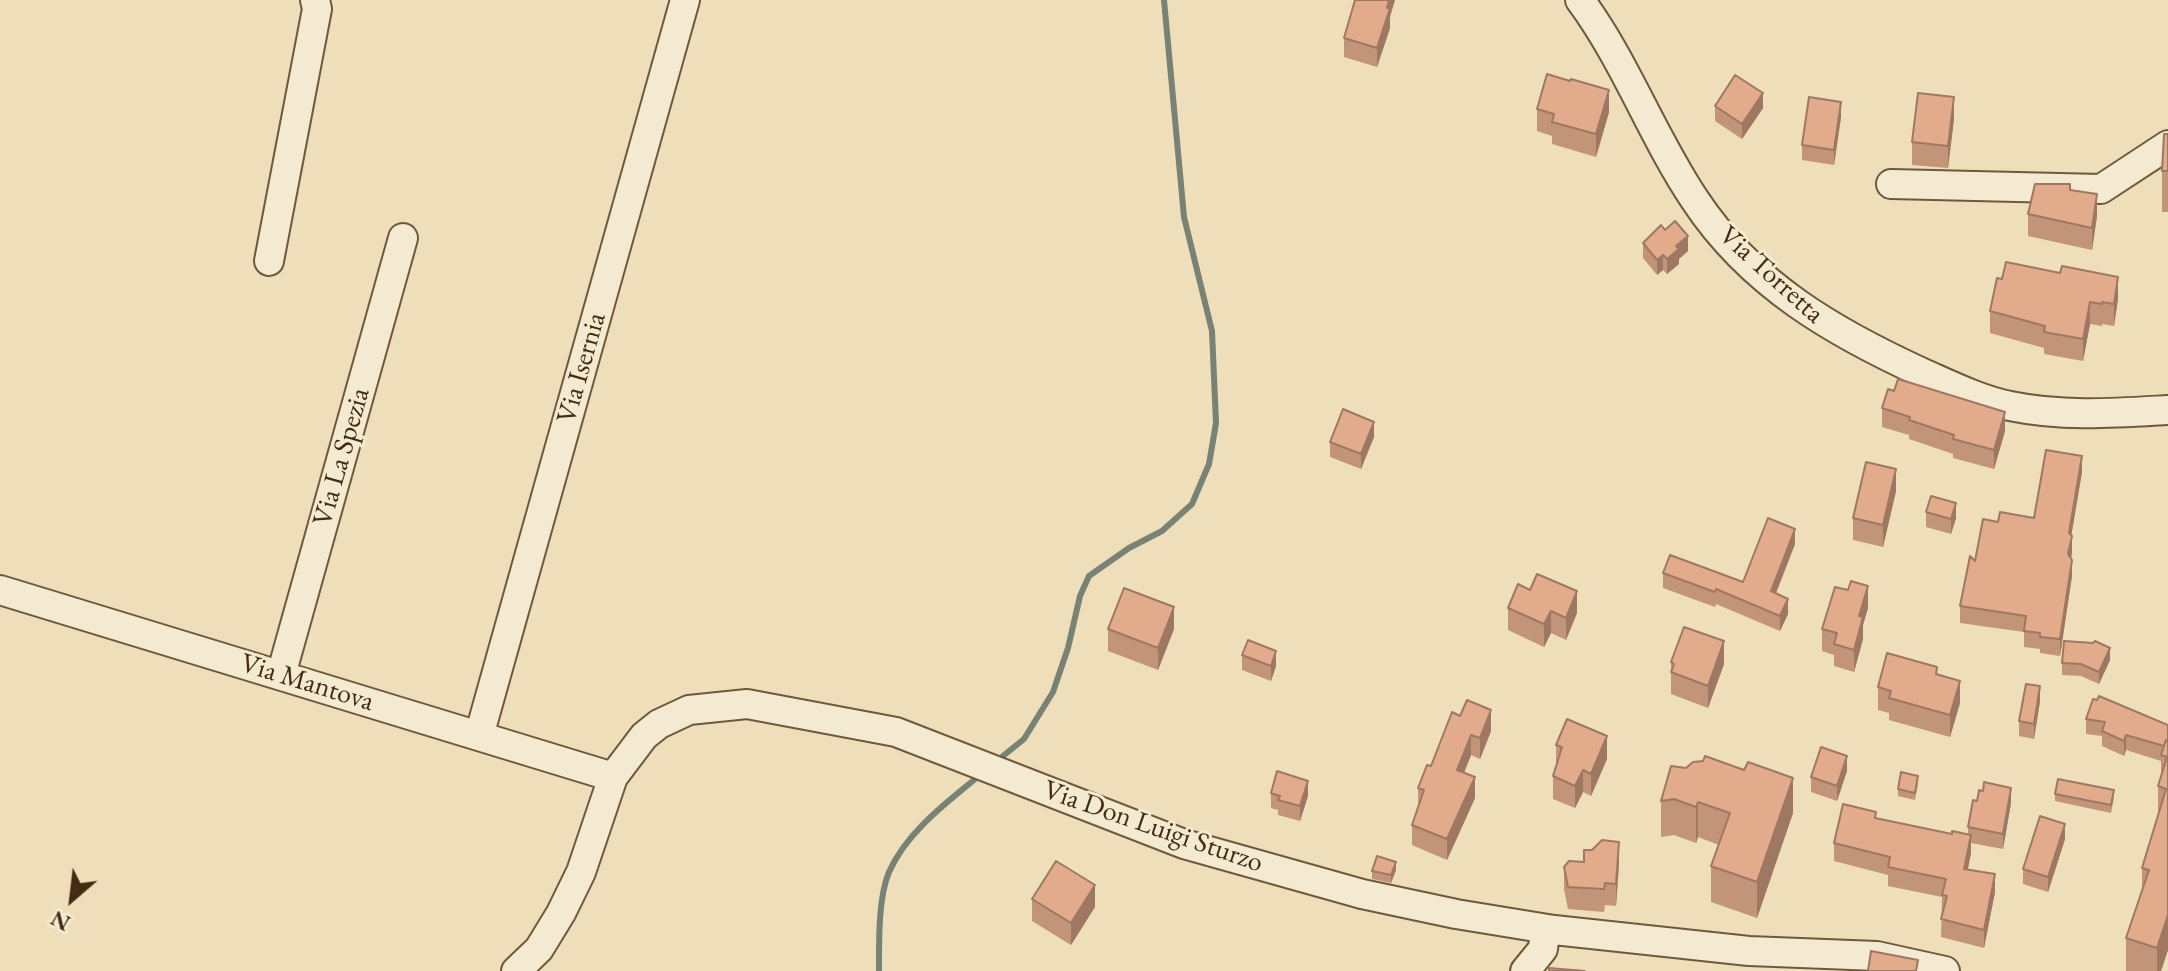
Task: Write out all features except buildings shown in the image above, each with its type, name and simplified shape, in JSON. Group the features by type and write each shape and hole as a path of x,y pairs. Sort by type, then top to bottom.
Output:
{"street":[{"path":"269,261 317,9 315,0"},
{"name":"Via Isernia","path":"479,736 685,0"},
{"name":"Via Torretta","path":"1580,0 1602,30 1675,169 1697,203 1731,244 1797,305 1870,349 1960,389 2008,406 2083,414 2168,410"},
{"path":"1891,184 2101,189 2168,145"},
{"name":"Via La Spezia","path":"281,675 403,238"},
{"name":"Via Mantova","path":"0,590 613,777"},
{"name":"Via Don Luigi Sturzo","path":"516,971 539,949 567,899 581,872 613,777 644,736 659,724 689,710 747,704 896,732 1184,844 1362,894 1456,914 1744,961 1877,956 1945,971"},
{"path":"1525,971 1543,949 1545,929"}],"waterway":[{"path":"1003,756 1024,739 1053,692 1068,648 1080,596 1089,576 1129,548 1162,531 1192,504 1209,464 1216,423 1212,331 1184,217 1164,0"},
{"path":"879,971 881,907 889,872 915,833 974,780"}]}
